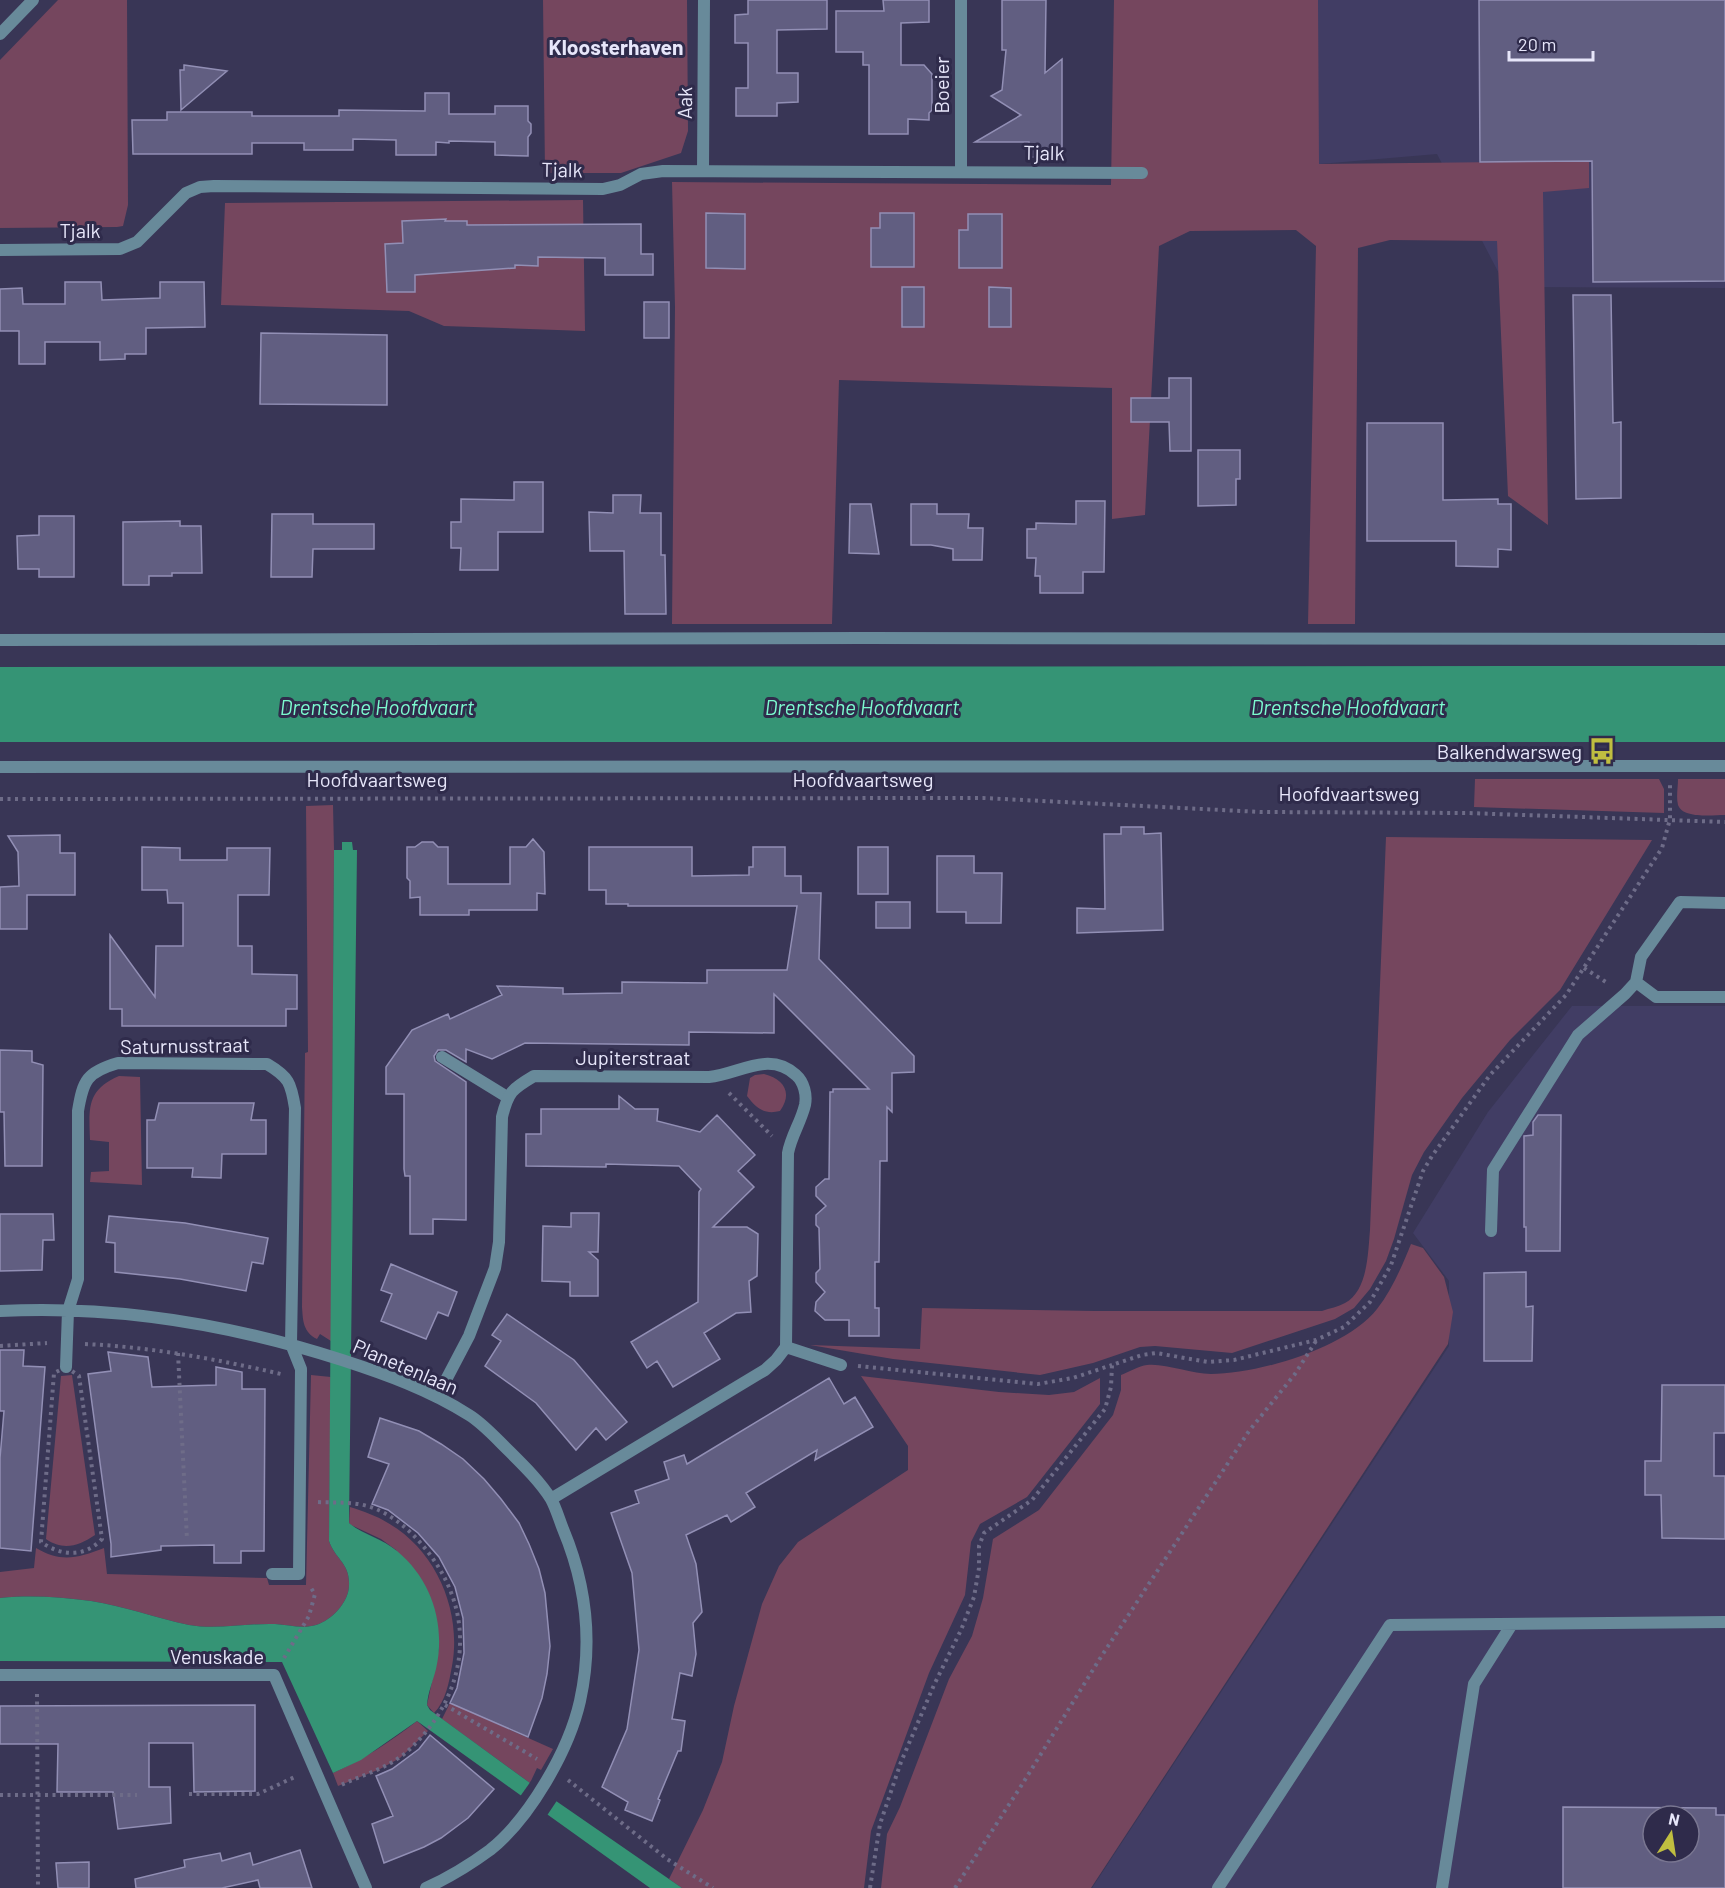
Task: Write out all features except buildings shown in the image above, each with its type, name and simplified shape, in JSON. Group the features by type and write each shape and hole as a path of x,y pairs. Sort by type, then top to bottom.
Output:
{"street":[{"path":"0,33 33,0"},
{"name":"Aak","path":"703,171 704,0"},
{"name":"Boeier","path":"961,0 961,171"},
{"name":"Tjalk","path":"0,250 120,249 137,242 186,193 200,187 603,189 620,185 641,174 663,171 1142,173"},
{"path":"0,640 1725,639"},
{"name":"Hoofdvaartsweg","path":"0,767 1725,766"},
{"path":"1491,1231 1493,1170 1578,1035 1636,982 1641,957 1680,903 1725,903"},
{"path":"1636,982 1656,997 1725,997"},
{"path":"437,1397 469,1336 495,1268 499,1242 502,1116 507,1097 442,1057"},
{"name":"Saturnusstraat","path":"68,1311 78,1280 78,1111 81,1093 88,1076 100,1068 118,1063 267,1064 281,1072 291,1085 296,1108 291,1344"},
{"name":"Jupiterstraat","path":"507,1097 534,1076 710,1077 725,1076 754,1065 771,1063 786,1067 799,1077 804,1087 805,1103 788,1153 786,1347"},
{"name":"Planetenlaan","path":"0,1311 128,1314 184,1321 234,1329 367,1368 437,1397 472,1416 524,1465 551,1499 570,1546 580,1581 588,1637 587,1663 578,1711 563,1754 524,1814 509,1832 490,1850 426,1888"},
{"path":"66,1366 68,1311"},
{"path":"272,1574 299,1574 301,1369 291,1344"},
{"path":"551,1499 765,1370 786,1347 842,1365"},
{"path":"1218,1888 1390,1625 1725,1622"},
{"path":"1442,1888 1474,1684 1512,1624"},
{"name":"Venuskade","path":"0,1675 274,1676 366,1888"}],"path":[{"path":"842,1365 1038,1384 1073,1378 1142,1355 1156,1353 1208,1362 1234,1360 1316,1340 1344,1327 1370,1302 1391,1265 1423,1171 1432,1156 1490,1075 1566,995 1662,848 1670,819 1670,766"},
{"name":"Hoofdvaartsweg","path":"0,799 983,798 1262,812 1467,813 1725,822"},
{"path":"1584,968 1625,994"},
{"path":"710,1077 734,1097 788,1153"},
{"path":"955,1888 1099,1660 1249,1431 1295,1374 1316,1340"},
{"path":"0,1346 67,1343 133,1346 227,1362 301,1379"},
{"path":"178,1353 188,1540"},
{"path":"870,1888 880,1824 901,1762 974,1597 979,1568 979,1546 984,1533 1032,1500 1105,1409 1111,1388 1112,1365"},
{"path":"66,1366 79,1376 102,1539 95,1546 84,1551 70,1553 52,1550 41,1542 54,1373 66,1366"},
{"path":"322,1502 354,1503 377,1509 412,1534 439,1567 450,1587 461,1632 458,1665 445,1705 428,1731 400,1758 346,1783"},
{"path":"282,1662 306,1622 315,1594 299,1574"},
{"path":"36,1675 38,1888"},
{"path":"445,1705 552,1772 668,1859 713,1888"},
{"path":"189,1794 258,1794 314,1769"},
{"path":"0,1795 137,1795"}],"shaded area":[{"path":"58,0 127,0 128,205 123,226 0,228 0,60"},
{"path":"543,0 687,0 688,131 681,153 621,173 545,173"},
{"path":"1114,0 1318,0 1319,164 1589,161 1589,188 1543,192 1548,525 1508,496 1497,241 1390,240 1358,248 1355,624 1308,624 1316,246 1296,230 1190,231 1159,246 1145,515 1112,519 1112,388 839,380 832,624 672,624 675,307 672,182 1111,185"},
{"path":"1133,0 1725,0 1725,288 1506,287 1437,154 1130,180"},
{"path":"583,200 585,331 444,326 409,311 221,305 225,203"},
{"path":"1475,779 1659,779 1664,789 1664,813 1474,807"},
{"path":"1678,779 1725,779 1725,815 1699,815 1681,809 1677,802"},
{"path":"333,805 331,1341 320,1334 317,1339 309,1333 303,1321 302,1307 305,1053 308,1052 306,806"},
{"path":"1386,837 1652,840 1560,990 1510,1040 1462,1098 1424,1152 1412,1175 1386,1261 1370,1289 1354,1308 1335,1319 1232,1353 1155,1346 1140,1347 1093,1363 1040,1375 893,1359 810,1345 920,1349 922,1308 1322,1311 1342,1304 1353,1297 1365,1270 1370,1230"},
{"path":"1572,1006 1725,1006 1725,1888 1092,1888 1449,1346 1449,1281 1413,1233 1488,1112"},
{"path":"764,1074 777,1079 784,1088 786,1098 780,1111 761,1110 747,1096 750,1078"},
{"path":"119,1076 140,1077 142,1185 90,1182 91,1172 109,1171 109,1142 90,1140 89,1119 92,1102 100,1088"},
{"path":"1411,1244 1423,1248 1444,1277 1453,1312 1448,1344 1091,1888 881,1888 887,1834 900,1807 949,1679 972,1636 983,1598 993,1539 1039,1510 1113,1415 1121,1390 1121,1375 1147,1365 1203,1374 1230,1373 1276,1364 1324,1347 1345,1336 1377,1309 1392,1286"},
{"path":"72,1375 95,1535 83,1542 65,1546 46,1539 61,1376"},
{"path":"311,1375 331,1377 329,1541 345,1566 349,1578 348,1591 343,1604 328,1619 306,1627 275,1624 200,1626 91,1601 46,1597 0,1598 0,1572 34,1568 36,1548 54,1556 70,1557 104,1548 107,1574 267,1578 269,1585 306,1585"},
{"path":"861,1376 999,1392 1049,1395 1074,1392 1100,1378 1100,1404 1027,1497 980,1524 971,1542 965,1595 929,1673 871,1831 864,1888 682,1888 669,1879 703,1810 722,1762 734,1706 762,1604 779,1566 798,1542 908,1470 908,1446"},
{"path":"350,1507 379,1518 405,1535 432,1566 442,1585 449,1604 454,1646 446,1691 434,1713 427,1705 439,1648 396,1550 381,1539 351,1525 349,1523"},
{"path":"450,1703 553,1749 541,1770 537,1768 530,1783 442,1719"},
{"path":"417,1721 428,1731 400,1758 338,1786 333,1773 376,1750"}],"water":[{"name":"Drentsche Hoofdvaart","path":"1725,666 1725,742 0,742 0,667"},
{"path":"342,842 352,842 353,850 357,850 349,1523 397,1551 419,1575 427,1589 433,1604 439,1636 439,1652 427,1705 430,1710 530,1783 682,1888 650,1888 417,1721 361,1760 333,1773 282,1662 0,1661 0,1598 46,1597 91,1601 189,1625 210,1627 275,1624 301,1627 322,1623 338,1610 346,1598 349,1585 347,1571 329,1541 334,850 342,850"}],"pier":[{"path":"531,1781 558,1799 546,1817 519,1798"}],"place":[{"name":"Balkendwarsweg","path":"1602,751"}],"district":[{"name":"Kloosterhaven","path":"616,46"}]}
